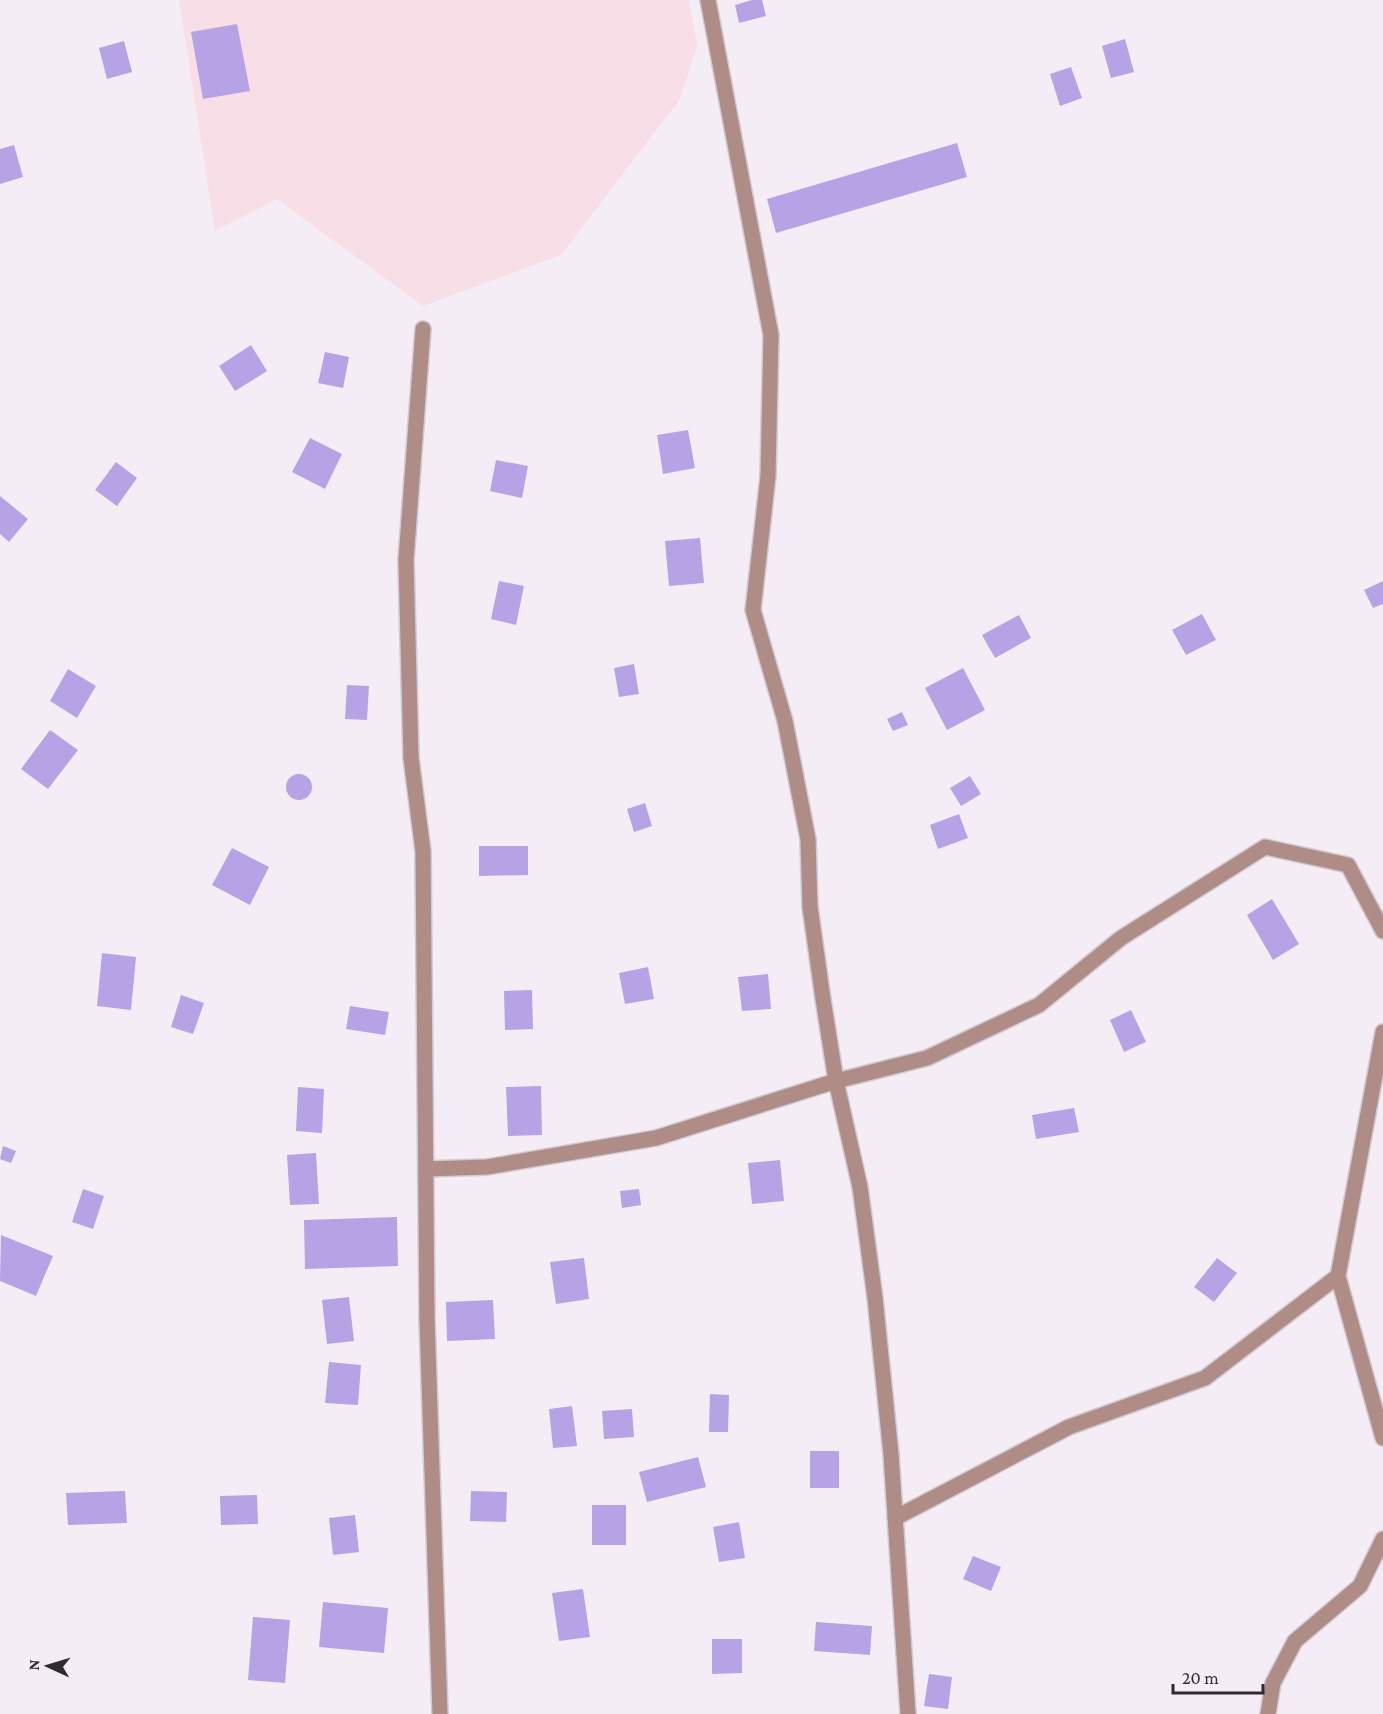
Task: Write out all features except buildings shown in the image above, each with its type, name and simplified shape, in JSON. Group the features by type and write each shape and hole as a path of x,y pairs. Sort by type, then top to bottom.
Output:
{"street":[{"path":"708,0 771,335 768,476 753,610 785,721 808,838 810,907 836,1081 860,1187 875,1298 891,1454 908,1714"},
{"path":"423,329 406,560 411,758 423,851 427,1319 440,1714"},
{"path":"426,1169 487,1167 656,1138 836,1081 927,1058 1039,1005 1121,938 1264,848 1347,865 1383,931"},
{"path":"1383,1032 1338,1276 1383,1438"},
{"path":"895,1518 1068,1427 1205,1378 1338,1276"},
{"path":"1268,1714 1273,1683 1295,1641 1360,1586 1383,1539"}],"shaded area":[{"path":"179,0 689,0 697,46 680,99 561,255 423,306 277,199 215,231"}]}
